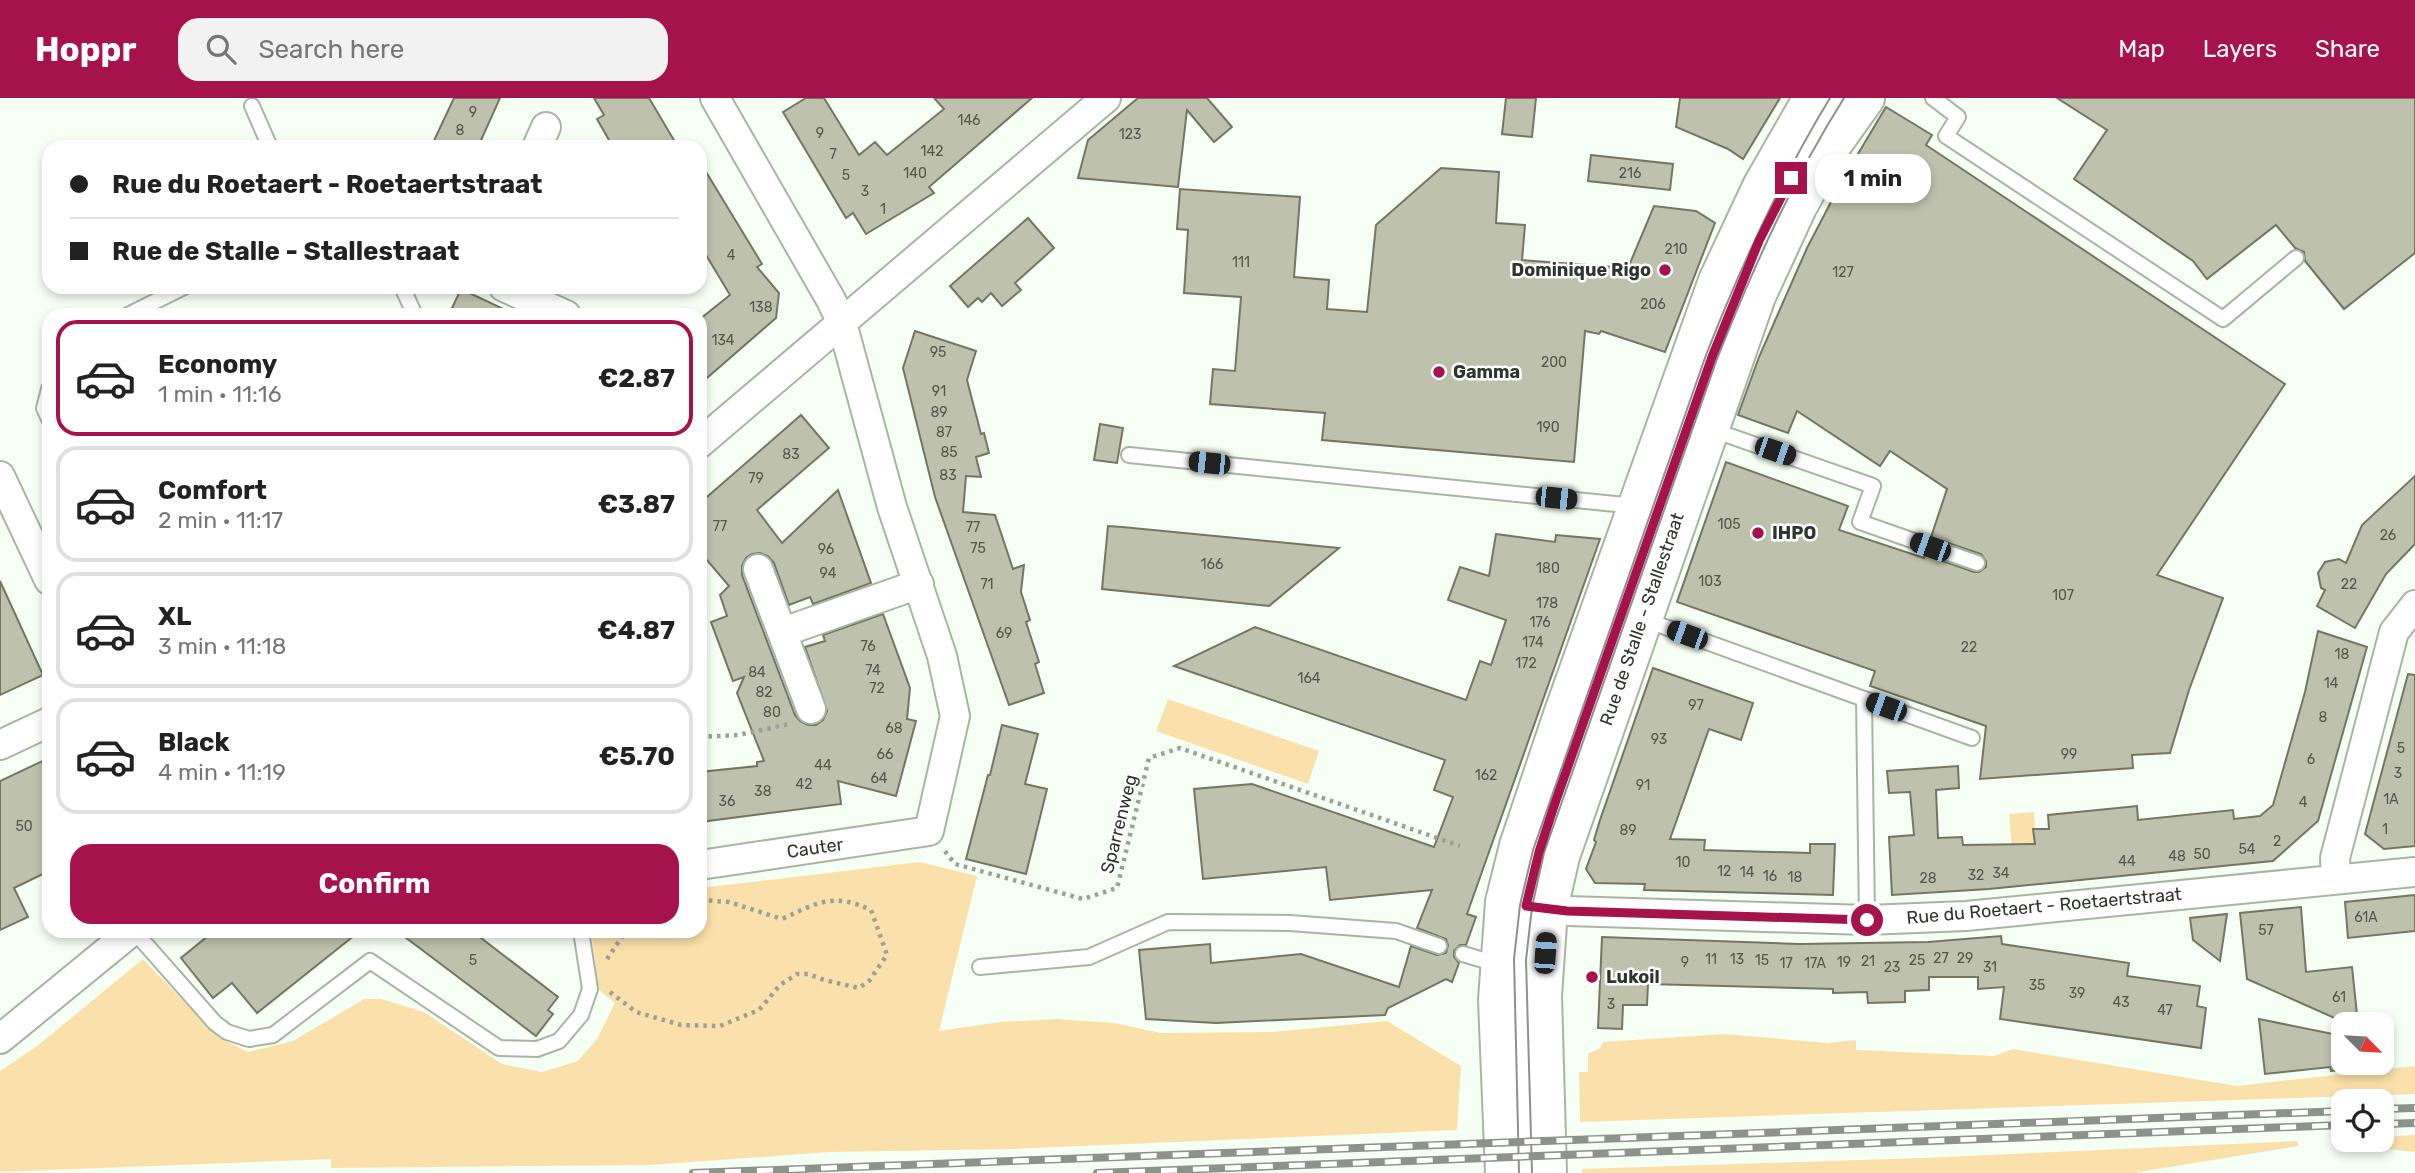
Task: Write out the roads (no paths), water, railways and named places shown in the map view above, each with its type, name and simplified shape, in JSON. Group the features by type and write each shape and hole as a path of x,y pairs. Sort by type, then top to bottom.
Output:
{"main road":[{"name":"Rue de Stalle - Stallestraat","path":"1505,1173 1510,992 1527,906 1519,846 1636,506 1718,281 1762,187 1812,98"},
{"name":"Rue de Stalle - Stallestraat","path":"1547,1173 1510,992 1527,906 1560,856 1756,296 1797,207 1830,146 1865,98"}],"street":[{"path":"715,98 842,323 892,507 919,584 783,632"},
{"path":"707,427 842,323 1106,98"},
{"path":"520,294 550,308"},
{"path":"0,475 42,565"},
{"path":"758,569 811,709"},
{"name":"Cauter","path":"707,864 929,831 955,716 942,656 919,584"},
{"path":"2336,878 2335,858 2393,632 2415,605"},
{"path":"0,745 42,725"},
{"name":"Rue du Roetaert - Roetaertstraat","path":"1527,906 1867,920 1966,916 2415,872"},
{"path":"0,1039 124,938"}],"lane":[{"name":"Rue de Stalle - Stallestraat","path":"1527,906 1539,852 1554,806 1738,289 1774,209 1837,98"},
{"path":"1933,98 1958,117 1946,136 2223,320 2296,258"},
{"path":"252,106 267,140"},
{"path":"142,308 170,294"},
{"path":"1709,428 1873,485 1860,522 1977,563"},
{"path":"1129,455 1636,506"},
{"path":"1642,619 1972,738"},
{"path":"1864,699 1867,920"},
{"path":"980,967 1089,957 1167,922 1290,923 1396,931 1439,946"},
{"path":"139,938 215,1023 227,1032 249,1039 273,1035 370,961 499,1048 518,1050 537,1049 559,1041 580,1015 590,989 582,938"},
{"path":"1463,954 1510,992"},
{"name":"Rue de Stalle - Stallestraat","path":"1510,992 1526,1173"}],"tram line":[{"path":"1519,1173 1514,959 1520,905 1533,850 1706,355 1762,224 1794,160 1830,98"},
{"path":"1532,1173 1526,960 1532,907 1544,853 1717,359 1774,226 1807,161 1844,98"}],"railway":[{"path":"2394,1109 2415,1108"},
{"path":"693,1173 2331,1111"},
{"path":"2394,1124 2415,1123"},
{"path":"1097,1173 2331,1125"}],"place":[{"name":"Dominique Rigo","path":"1665,270"},
{"name":"Gamma","path":"1439,372"},
{"name":"IHPO","path":"1758,533"},
{"name":"Lukoil","path":"1592,977"}]}
